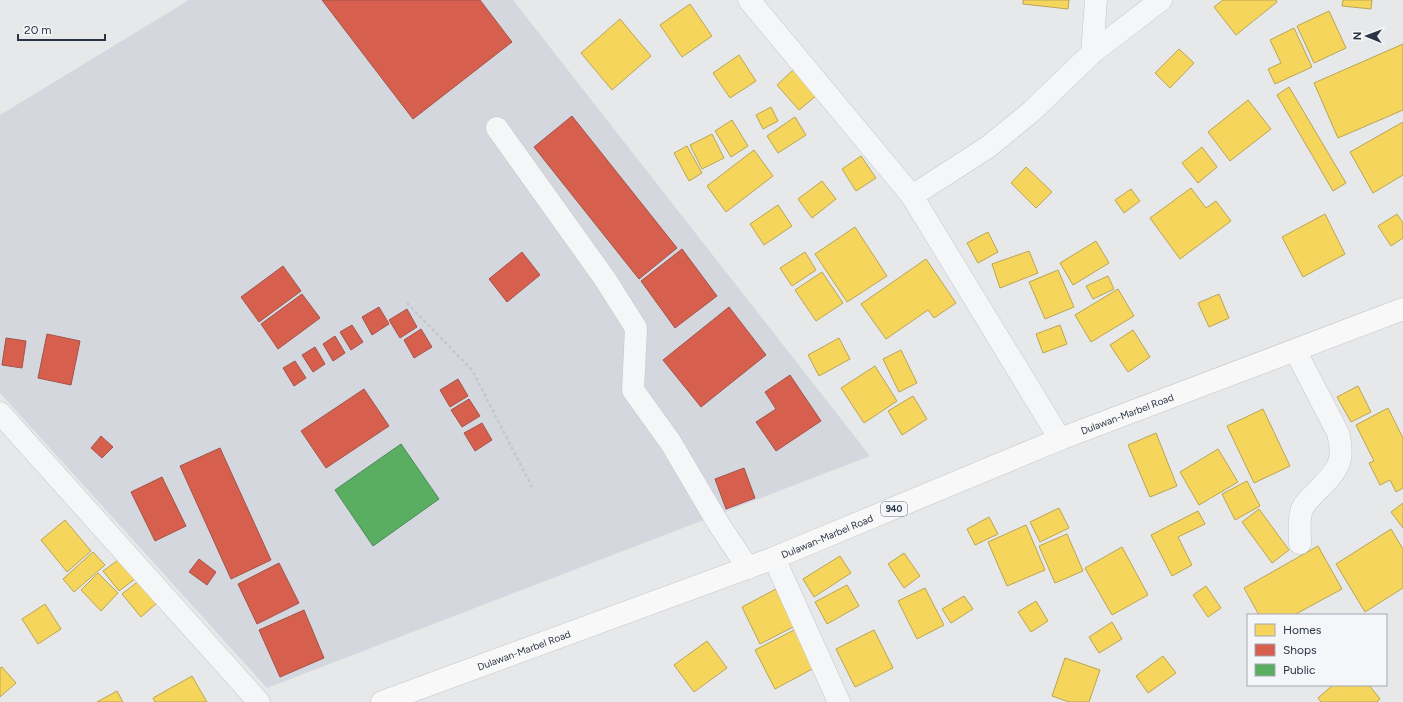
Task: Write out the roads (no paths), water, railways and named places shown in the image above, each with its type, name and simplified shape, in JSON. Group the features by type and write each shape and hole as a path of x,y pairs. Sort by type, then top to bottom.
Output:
{"main road":[{"name":"Dulawan-Marbel Road","path":"382,702 774,558 1060,440 1403,309"}],"street":[{"path":"749,0 912,196 1060,440"},
{"path":"1092,53 1096,0"},
{"path":"912,196 988,147 1032,111 1092,53 1161,0"},
{"path":"497,128 605,279 636,328 632,390 670,443 718,523 748,568"},
{"path":"1295,350 1338,433 1341,446 1340,458 1332,476 1306,502 1302,510 1300,543"},
{"path":"0,413 259,702"},
{"path":"774,558 839,702"}]}
